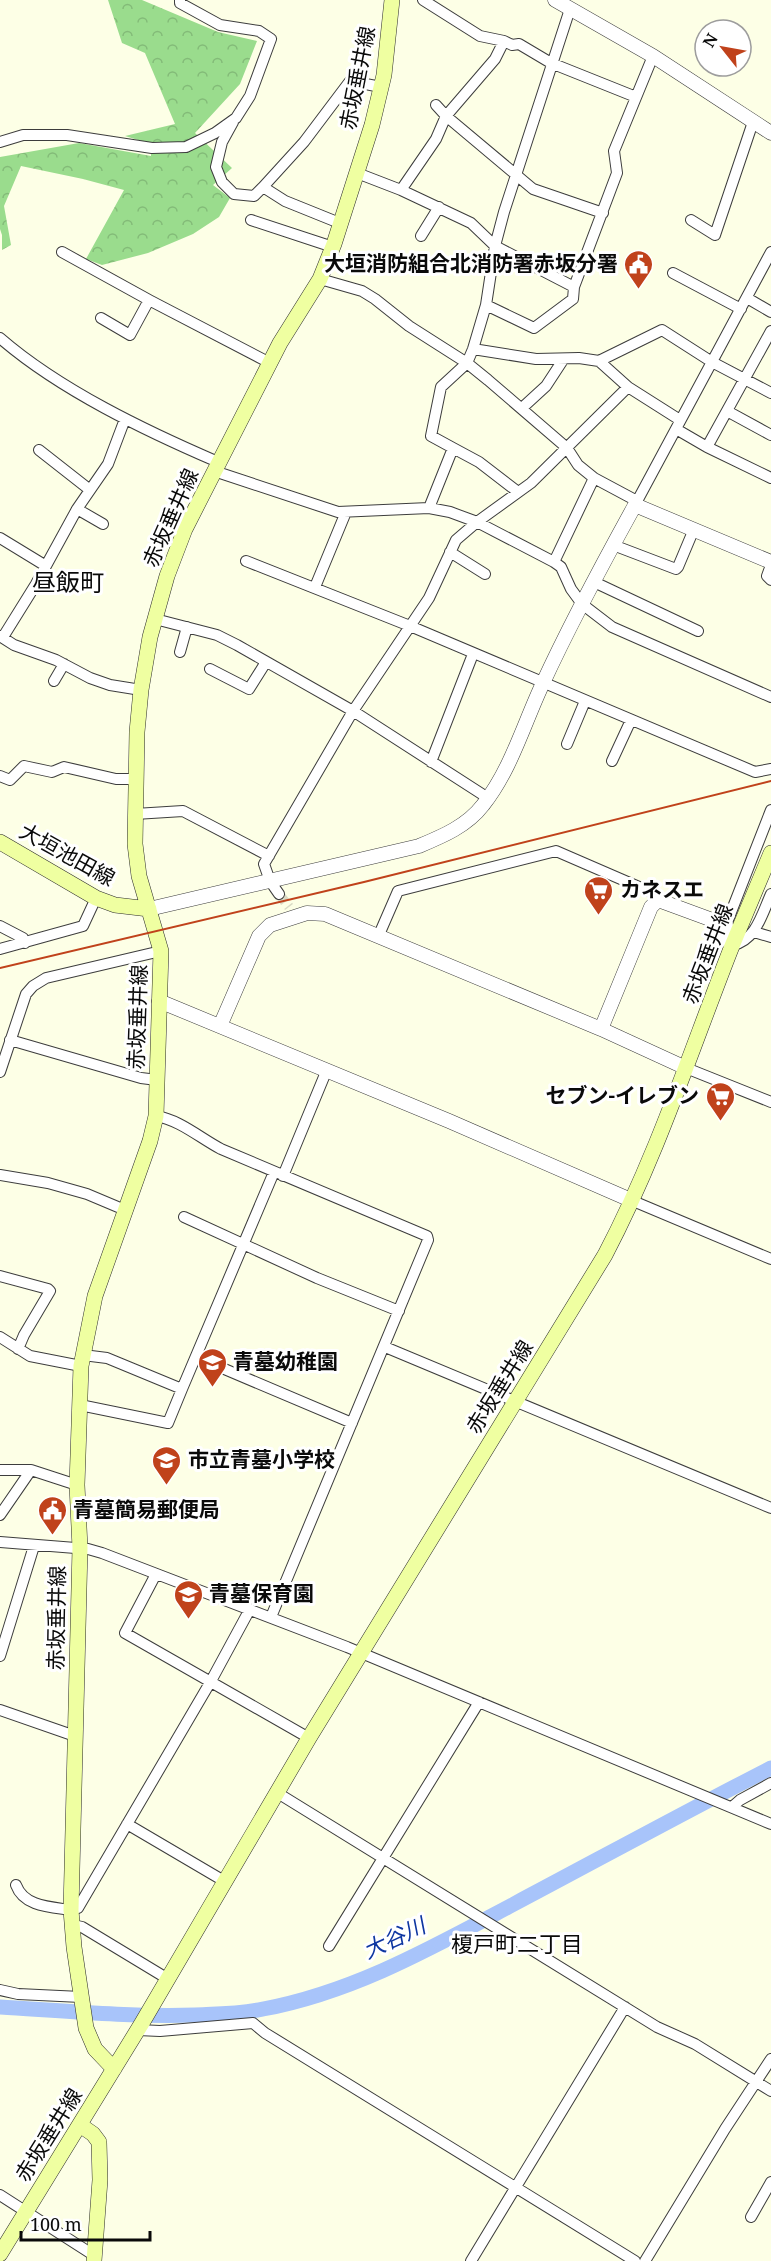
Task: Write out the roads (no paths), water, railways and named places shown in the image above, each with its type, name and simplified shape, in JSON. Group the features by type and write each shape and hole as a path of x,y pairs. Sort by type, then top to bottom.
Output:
{"main road":[{"name":"赤坂垂井線","path":"114,2069 91,2043 85,2021 72,1918 80,1548 77,1485 82,1360 96,1296 150,1141 156,1116 161,951 135,857 135,779 141,690 155,619 167,576 182,538 270,363 320,279 342,224 372,126 381,87 392,0"},
{"name":"大垣池田線","path":"0,842 96,898 115,904 149,909"},
{"name":"赤坂垂井線","path":"0,2254 140,2027 276,1792 605,1255 633,1201 771,853"},
{"path":"80,2125 93,2134 99,2142 100,2180 94,2259"}],"street":[{"path":"180,0 180,3 220,25 260,31 271,39 250,96 222,142 216,167 222,182 234,194 254,196 304,142 350,81 381,87"},
{"path":"423,0 480,36 512,45 519,44 551,63 636,97"},
{"path":"555,0 653,56 771,133"},
{"path":"518,492 479,462 431,436 441,387 467,363 473,349 486,305 495,246 515,174 570,9"},
{"path":"401,190 436,139 446,116 495,59 504,42"},
{"path":"486,305 534,328 573,299 574,287 617,173 614,151 653,56"},
{"path":"436,105 533,189 603,213"},
{"path":"0,142 23,135 68,135 152,148 186,147 215,133 234,119"},
{"path":"691,220 715,235 753,122"},
{"path":"357,173 401,190 471,223 495,246 574,287"},
{"path":"263,187 285,201 342,224"},
{"path":"422,236 439,207"},
{"path":"251,220 333,247"},
{"path":"62,252 270,363"},
{"path":"149,909 419,846 449,833 468,821 488,798 503,774 543,682 582,604 771,252"},
{"path":"673,273 741,309"},
{"path":"320,279 362,291 409,326 467,363 567,448 578,465 594,478 636,503 771,564 767,576 771,580"},
{"path":"747,298 771,312"},
{"path":"101,318 130,335 149,300"},
{"path":"599,361 662,330 712,362 771,393"},
{"path":"707,447 745,379 767,347 771,331"},
{"path":"0,338 44,371 126,419 216,467 316,506 338,512 429,508 477,522 561,567 571,589 582,604 612,627 771,697"},
{"path":"473,349 536,359 579,358 599,361 628,387 707,447 771,478"},
{"path":"522,408 546,386 563,360"},
{"path":"279,894 270,881 264,864 352,711 429,598 456,540 518,492 567,448 628,387"},
{"path":"728,411 771,435"},
{"path":"126,419 108,464 78,509 46,566 1,637 14,645 64,664 90,678 110,685 141,690"},
{"path":"429,508 453,448"},
{"path":"39,450 90,490"},
{"path":"554,562 594,478"},
{"path":"78,509 103,524"},
{"path":"315,587 346,512"},
{"path":"613,544 676,569 694,529"},
{"path":"0,538 46,566"},
{"path":"450,552 485,574"},
{"path":"246,561 410,626 756,772 771,769"},
{"path":"594,582 698,631"},
{"path":"155,619 217,635 352,711 488,798"},
{"path":"180,652 187,627"},
{"path":"431,762 473,654"},
{"path":"210,669 249,689 266,662"},
{"path":"54,681 64,664"},
{"path":"567,744 585,700"},
{"path":"612,761 631,720"},
{"path":"0,776 10,780 24,766 52,772 64,767 117,779 135,779"},
{"path":"771,810 726,925 726,937 733,945 742,943 754,932 771,894"},
{"path":"135,814 183,812 269,856"},
{"path":"378,937 398,891 556,851 653,892 658,900 726,925"},
{"path":"0,949 83,926 96,898"},
{"path":"601,1029 651,907 658,900"},
{"path":"220,1026 259,936 270,925 292,912 325,914 771,1102"},
{"path":"0,926 23,938 25,943"},
{"path":"754,932 771,937"},
{"path":"0,1071 26,994 33,986 46,978 161,951"},
{"path":"159,1001 449,1121 771,1259"},
{"path":"10,1040 141,1078 157,1080"},
{"path":"80,1405 168,1423 269,1179 278,1174 326,1071"},
{"path":"156,1116 171,1119 198,1138 427,1236 428,1239 271,1617"},
{"path":"0,1175 87,1194 125,1210"},
{"path":"184,1217 243,1246 399,1311"},
{"path":"0,1276 50,1291 18,1349"},
{"path":"0,1337 30,1356 82,1360 107,1358 182,1389"},
{"path":"385,1347 771,1508"},
{"path":"196,1357 352,1423"},
{"path":"0,1470 31,1470 77,1485"},
{"path":"0,1515 31,1470"},
{"path":"0,1542 80,1548 102,1553 361,1653 771,1824"},
{"path":"0,1656 34,1546"},
{"path":"156,1574 125,1634 309,1738"},
{"path":"72,1918 211,1681 250,1609"},
{"path":"329,1946 479,1702"},
{"path":"0,1710 75,1736"},
{"path":"729,1806 771,1784"},
{"path":"276,1792 657,2027 695,2044 771,2091"},
{"path":"128,1824 224,1881"},
{"path":"16,1885 20,1895 28,1901 72,1918 82,1928 168,1979"},
{"path":"0,1990 82,2000"},
{"path":"471,2261 625,2007"},
{"path":"140,2027 160,2031 253,2023 265,2033 517,2186 635,2261"},
{"path":"645,2261 771,2059"},
{"path":"751,2217 771,2182"},
{"path":"0,2195 27,2211 94,2259"}],"waterway":[{"name":"大谷川","path":"0,2007 122,2014 221,2014 246,2012 297,2001 361,1980 423,1952 771,1768"}],"tunnel":[{"path":"279,894 289,907"}],"railway":[{"path":"0,968 364,882 771,781"}],"place":[{"name":"大垣消防組合北消防署赤坂分署","path":"639,290"},
{"name":"カネスエ","path":"599,916"},
{"name":"セブン-イレブン","path":"720,1122"},
{"name":"青墓幼稚園","path":"212,1388"},
{"name":"市立青墓小学校","path":"167,1486"},
{"name":"青墓簡易郵便局","path":"52,1536"},
{"name":"青墓保育園","path":"188,1620"}],"district":[{"name":"昼飯町","path":"68,583"},
{"name":"榎戸町二丁目","path":"517,1944"}]}
